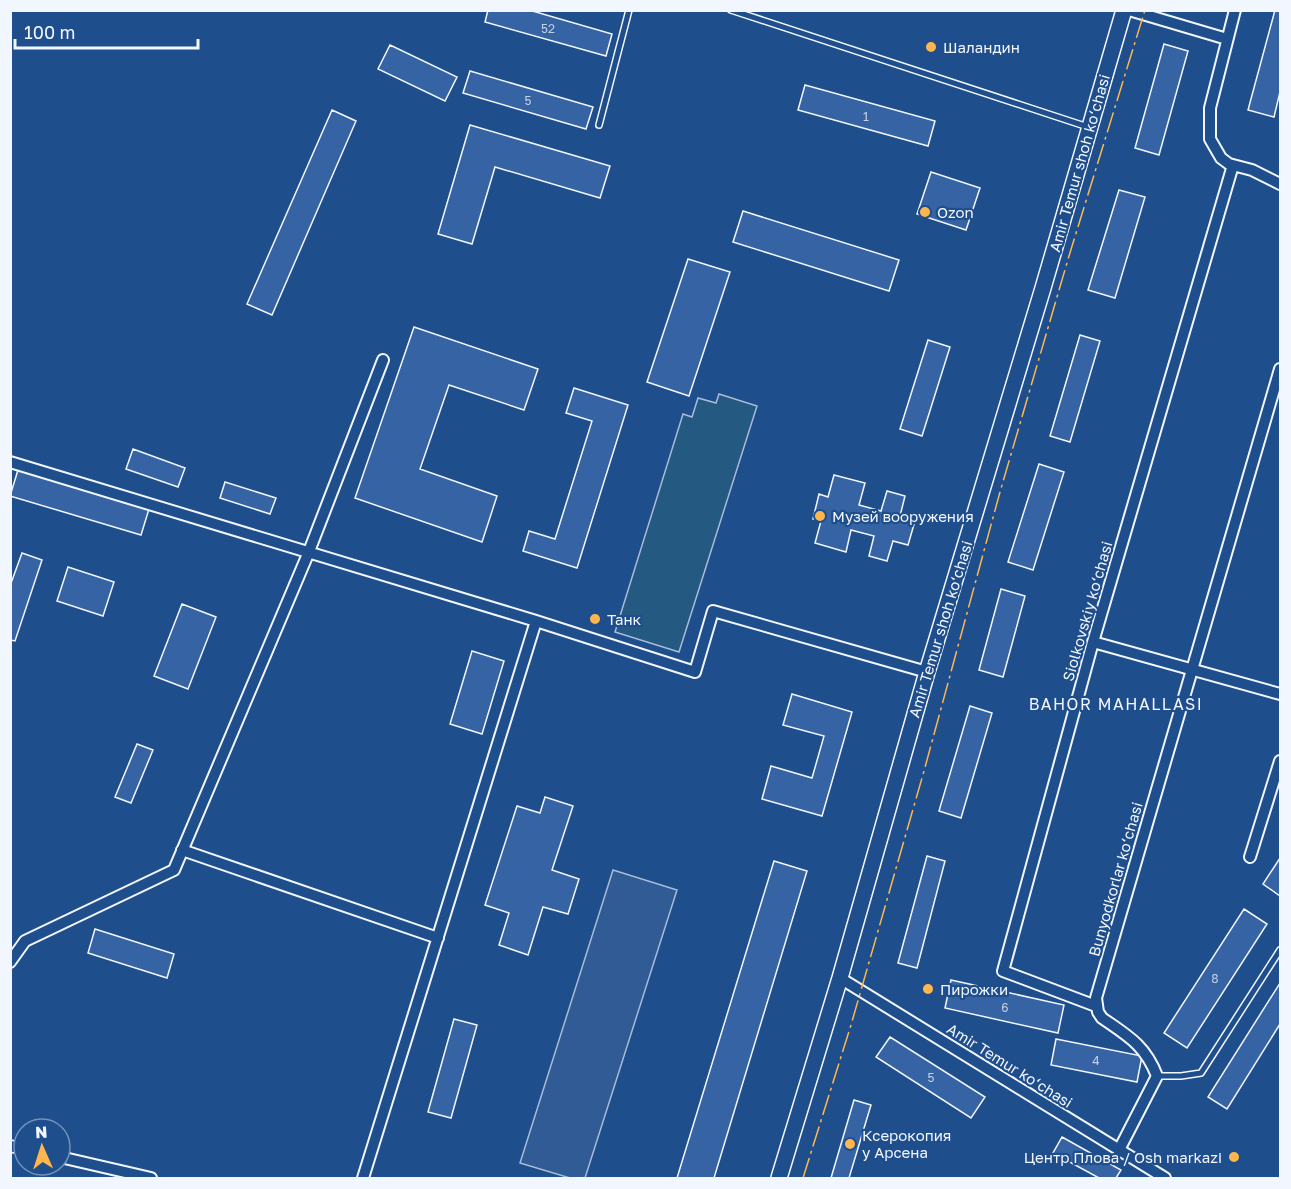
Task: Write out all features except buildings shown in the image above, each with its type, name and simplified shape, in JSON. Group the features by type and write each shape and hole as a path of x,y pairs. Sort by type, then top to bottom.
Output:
{"main road":[{"name":"Amir Temur shoh ko‘chasi","path":"779,1179 1124,10"}],"street":[{"path":"1129,10 1227,39"},
{"path":"1235,10 1210,108 1208,122 1210,139 1221,158 1281,184"},
{"name":"Siolkovskiy ko‘chasi","path":"1096,1006 1003,971 1093,642 1233,165"},
{"path":"11,963 25,941 174,870 308,554 383,360"},
{"name":"Bunyodkorlar ko‘chasi","path":"1096,1006 1096,998 1281,369"},
{"path":"10,462 308,554 536,621 695,672 713,611 927,672"},
{"path":"363,1179 536,621"},
{"path":"1093,642 1281,694"},
{"path":"1250,857 1281,761"},
{"path":"182,850 438,938"},
{"name":"Amir Temur ko‘chasi","path":"840,978 1165,1179"},
{"path":"1096,1006 1102,1018 1139,1044 1152,1062 1156,1076 1119,1150"},
{"path":"72,1161 151,1179"}],"lane":[{"path":"599,125 629,10"},
{"path":"731,10 1089,128"},
{"path":"1156,1076 1201,1073 1280,950"}],"shaded area":[{"path":"719,394 757,406 679,652 615,632 683,414 692,417 698,398 716,403"},
{"path":"613,870 677,890 585,1178 570,1178 520,1163"}],"power":[{"path":"803,1178 851,1025 924,771 1000,492 1069,256 1145,10"}],"place":[{"name":"Шаландин","path":"931,47"},
{"name":"Ozon","path":"925,212"},
{"name":"Музей вооружения","path":"820,516"},
{"name":"Танк","path":"595,619"},
{"name":"Пирожки","path":"928,989"},
{"name":"Ксерокопия у Арсена","path":"850,1144"},
{"name":"Центр Плова / Osh markazi","path":"1234,1157"}],"district":[{"name":"BAHOR MAHALLASI","path":"1116,704"}]}
